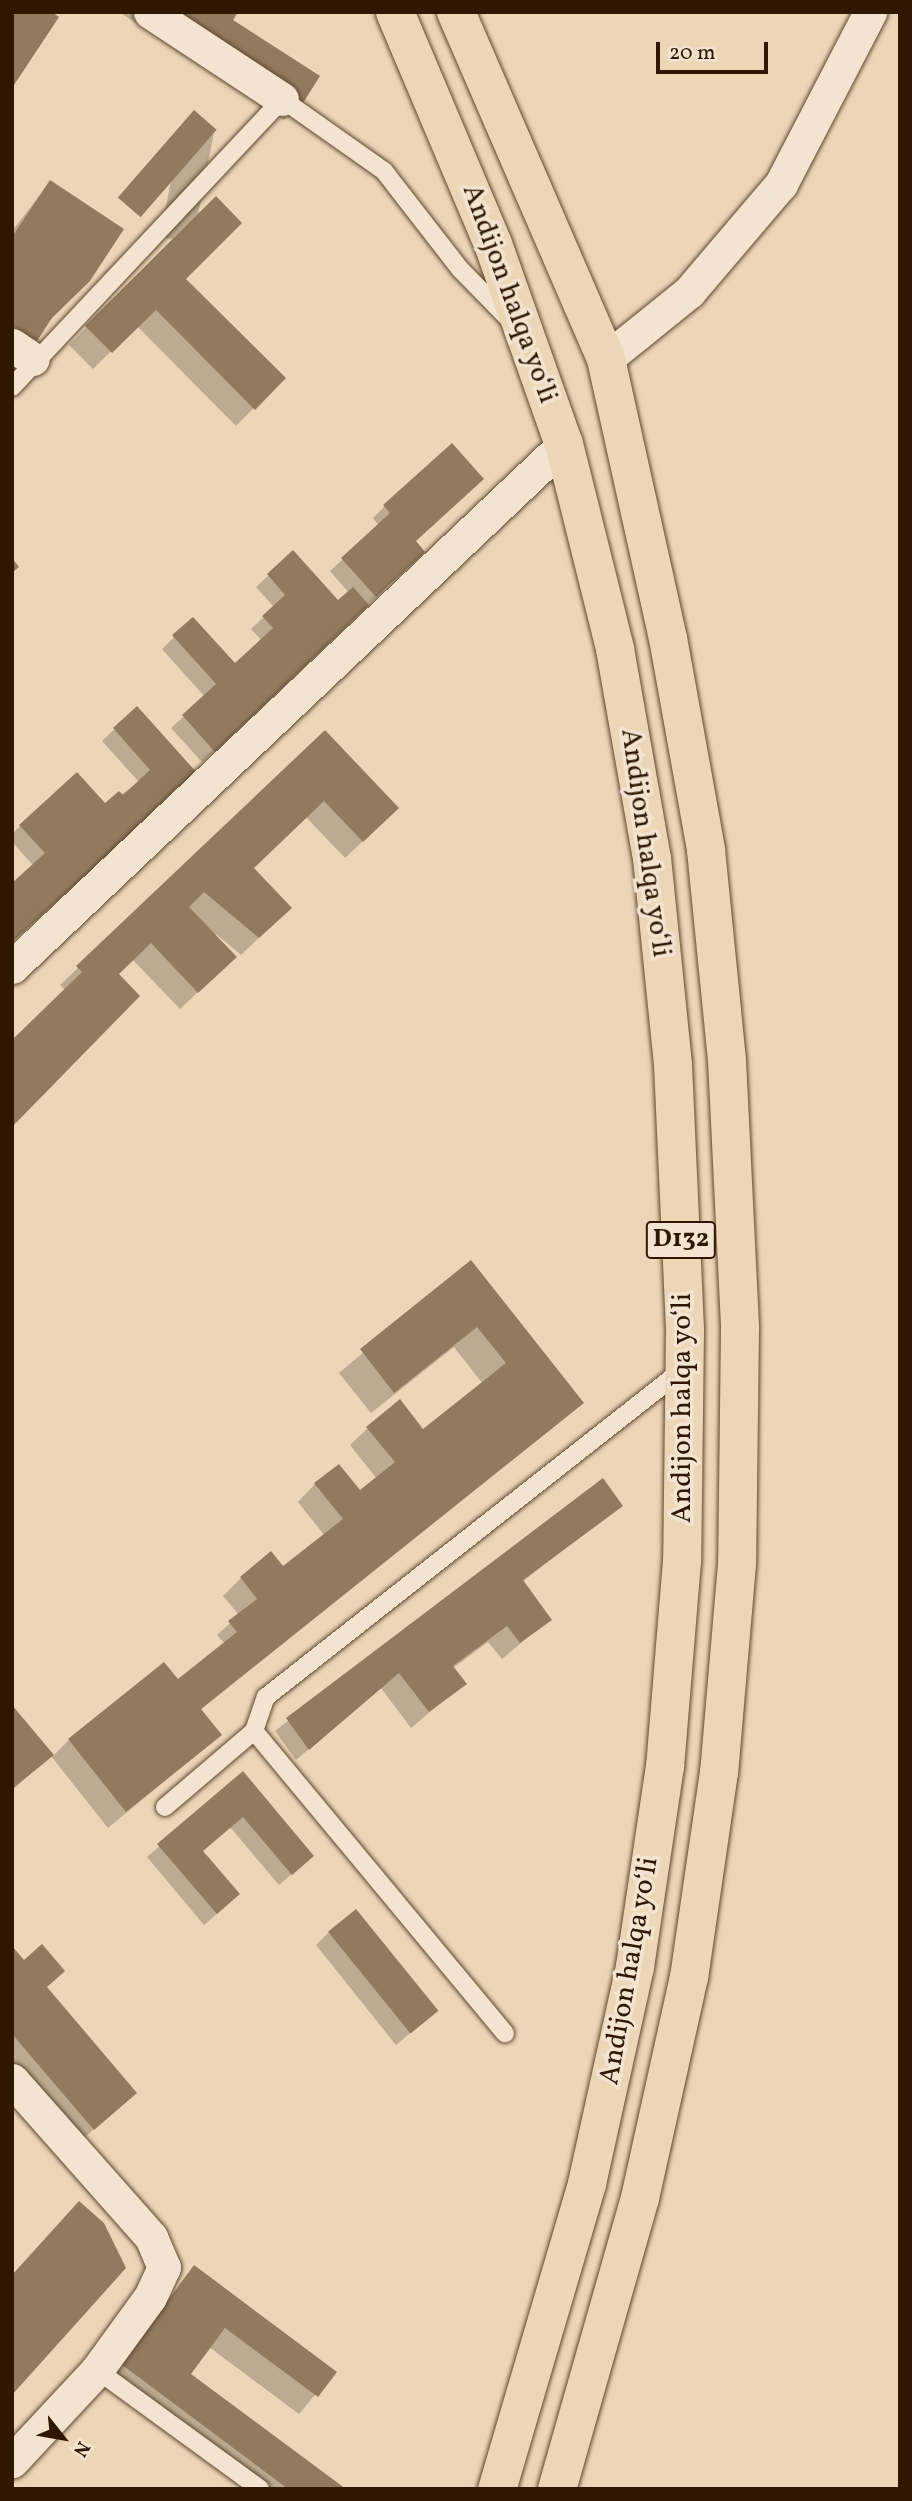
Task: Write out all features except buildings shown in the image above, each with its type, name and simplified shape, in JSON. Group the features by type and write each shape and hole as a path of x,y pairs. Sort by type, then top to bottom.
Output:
{"highway":[{"name":"Andijon halqa yo‘li","path":"395,12 494,244 564,443 615,649 652,858 673,1065 685,1368 682,1561 665,1766 635,1967 587,2184 496,2489"},
{"name":"Andijon halqa yo‘li","path":"456,12 606,359 668,638 706,850 727,1060 740,1329 737,1564 719,1772 689,1977 640,2198 558,2489"}],"street":[{"path":"150,12 282,99"},
{"path":"606,359 688,292 781,184 870,12"},
{"path":"12,967 564,443"},
{"path":"12,2080 151,2237 164,2267 150,2297 97,2370 12,2460"}],"lane":[{"path":"12,387 23,352 282,99 384,171 460,269 526,336"},
{"path":"165,1807 254,1731 266,1697 685,1368"},
{"path":"254,1731 505,2033"},
{"path":"97,2370 260,2489"}]}
